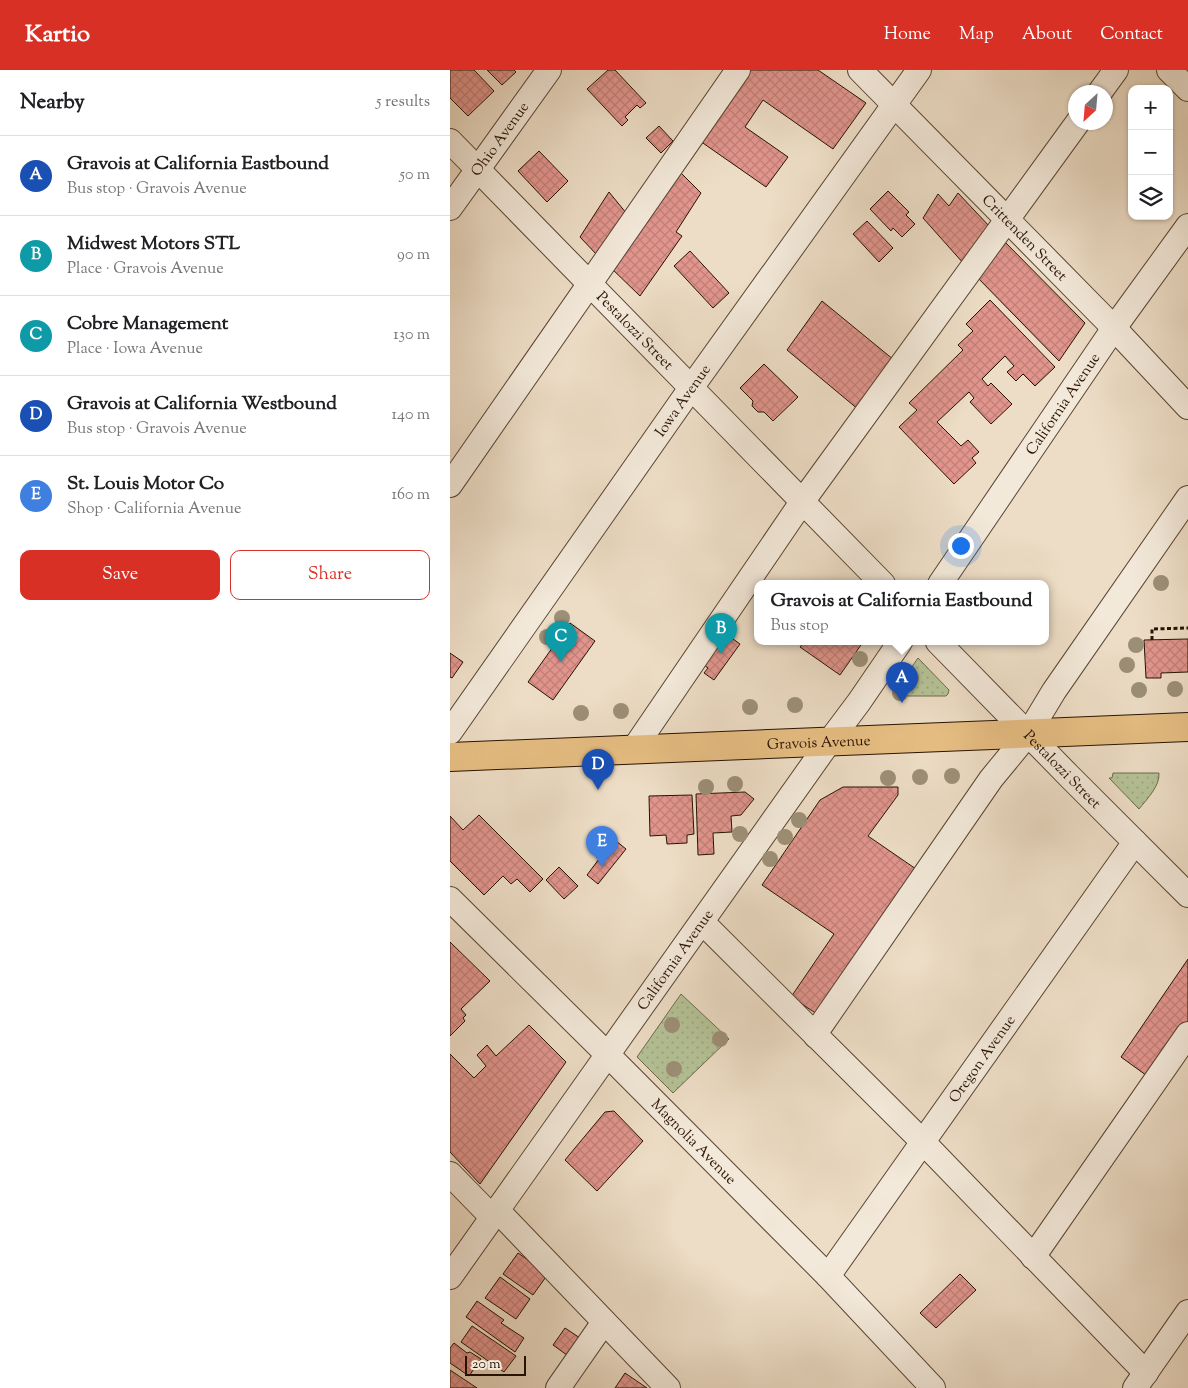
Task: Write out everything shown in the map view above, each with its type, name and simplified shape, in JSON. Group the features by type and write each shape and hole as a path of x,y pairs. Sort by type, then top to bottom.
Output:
{"main road":[{"name":"Gravois Avenue","path":"450,757 1188,727"}],"street":[{"name":"Ohio Avenue","path":"450,208 549,70"},
{"path":"450,485 738,70"},
{"name":"Crittenden Street","path":"860,70 1114,328 1188,407"},
{"name":"Iowa Avenue","path":"450,732 919,70"},
{"path":"1105,85 1116,70"},
{"path":"1169,70 1188,89"},
{"path":"633,750 802,502 1072,130"},
{"name":"Pestalozzi Street","path":"450,141 878,580"},
{"name":"California Avenue","path":"943,580 1114,328 1188,226"},
{"path":"816,1036 991,779 1028,734 1054,691 1188,498"},
{"name":"California Avenue","path":"450,1277 898,645"},
{"name":"Pestalozzi Street","path":"941,645 1188,895"},
{"name":"Oregon Avenue","path":"828,1276 1135,842"},
{"name":"Magnolia Avenue","path":"450,899 828,1276 933,1388"},
{"path":"702,922 923,1142 1034,1257 1140,1381 1188,1312"},
{"path":"1034,1257 1188,1034"},
{"path":"450,1174 495,1214 668,1388"},
{"path":"558,1388 604,1322"}],"path":[{"path":"1152,640 1152,629 1188,628"}],"green space":[{"path":"918,658 949,690 946,696 896,696 894,694"},
{"path":"1113,773 1159,773 1159,778 1152,792 1139,809 1109,778 1112,778"},
{"path":"681,994 729,1039 673,1093 637,1057"}],"building":[{"path":"450,70 474,70 494,91 468,116 450,98"},
{"path":"487,70 514,70 516,72 502,85"},
{"path":"608,70 615,70 646,103 640,108 637,105 625,117 628,120 622,126 587,89"},
{"path":"749,70 818,70 866,103 833,149 763,100 745,127 788,157 766,187 700,141"},
{"path":"659,126 673,141 661,153 646,138"},
{"path":"539,151 568,181 547,202 518,171"},
{"path":"676,168 701,193 676,232 682,236 640,296 608,265"},
{"path":"888,191 909,212 906,215 915,224 902,237 893,228 891,231 870,209"},
{"path":"609,192 627,214 598,256 580,237"},
{"path":"958,193 990,227 964,264 923,218 938,194 949,206"},
{"path":"867,221 893,248 879,262 853,234"},
{"path":"1002,239 1085,323 1059,361 976,276"},
{"path":"690,251 729,293 713,308 674,266"},
{"path":"990,300 1055,367 1035,386 1023,374 1016,381 1007,372 1014,366 1005,356 982,379 988,386 991,383 1012,404 991,424 970,402 974,398 969,392 937,422 961,446 968,440 979,452 972,458 976,463 954,484 899,427 917,410 909,403 963,350 958,345 973,331 966,324"},
{"path":"822,301 894,360 859,410 787,350"},
{"path":"764,364 798,397 773,421 764,412 758,412 752,406 753,401 740,388"},
{"path":"570,623 595,641 553,700 528,682"},
{"path":"723,632 740,644 714,680 704,673 708,668 701,663"},
{"path":"1188,639 1188,672 1161,673 1161,678 1146,678 1144,640"},
{"path":"802,645 861,645 840,675 800,647"},
{"path":"450,653 463,662 452,678 450,677"},
{"path":"843,787 898,787 898,795 868,836 916,869 817,1014 791,997 834,934 762,885 820,800"},
{"path":"745,792 754,799 741,815 731,816 732,832 713,833 714,854 698,855 696,794"},
{"path":"692,795 694,834 687,835 687,843 667,844 666,835 650,836 649,796"},
{"path":"479,815 543,879 530,892 517,879 511,884 503,876 484,895 450,861 450,816 463,830"},
{"path":"611,837 626,849 598,884 587,875 599,859 596,857"},
{"path":"559,867 578,886 564,899 546,880"},
{"path":"450,942 490,981 461,1009 466,1015 463,1018 465,1021 450,1036"},
{"path":"1188,959 1188,1023 1150,1078 1121,1057"},
{"path":"529,1025 566,1062 480,1184 450,1152 450,1054 474,1078 486,1066 477,1055 487,1045 496,1056"},
{"path":"614,1111 643,1141 597,1191 565,1160 605,1112"},
{"path":"518,1253 548,1274 533,1295 503,1274"},
{"path":"960,1274 976,1290 936,1328 920,1313"},
{"path":"500,1277 530,1299 516,1319 485,1298"},
{"path":"477,1301 504,1320 501,1323 524,1338 515,1352 466,1317"},
{"path":"472,1326 516,1356 504,1372 461,1342"},
{"path":"565,1328 583,1340 571,1358 553,1345"},
{"path":"454,1343 467,1353 470,1352 481,1359 469,1376 450,1363 450,1348"},
{"path":"450,1370 477,1388 450,1388"},
{"path":"625,1373 647,1388 615,1388"}],"place":[{"name":"Midwest Motors STL","path":"721,654"},
{"name":"Cobre Management","path":"561,662"},
{"name":"Gravois at California Eastbound","path":"902,703"},
{"name":"Gravois at California Westbound","path":"598,790"},
{"name":"St. Louis Motor Co","path":"602,867"}]}
